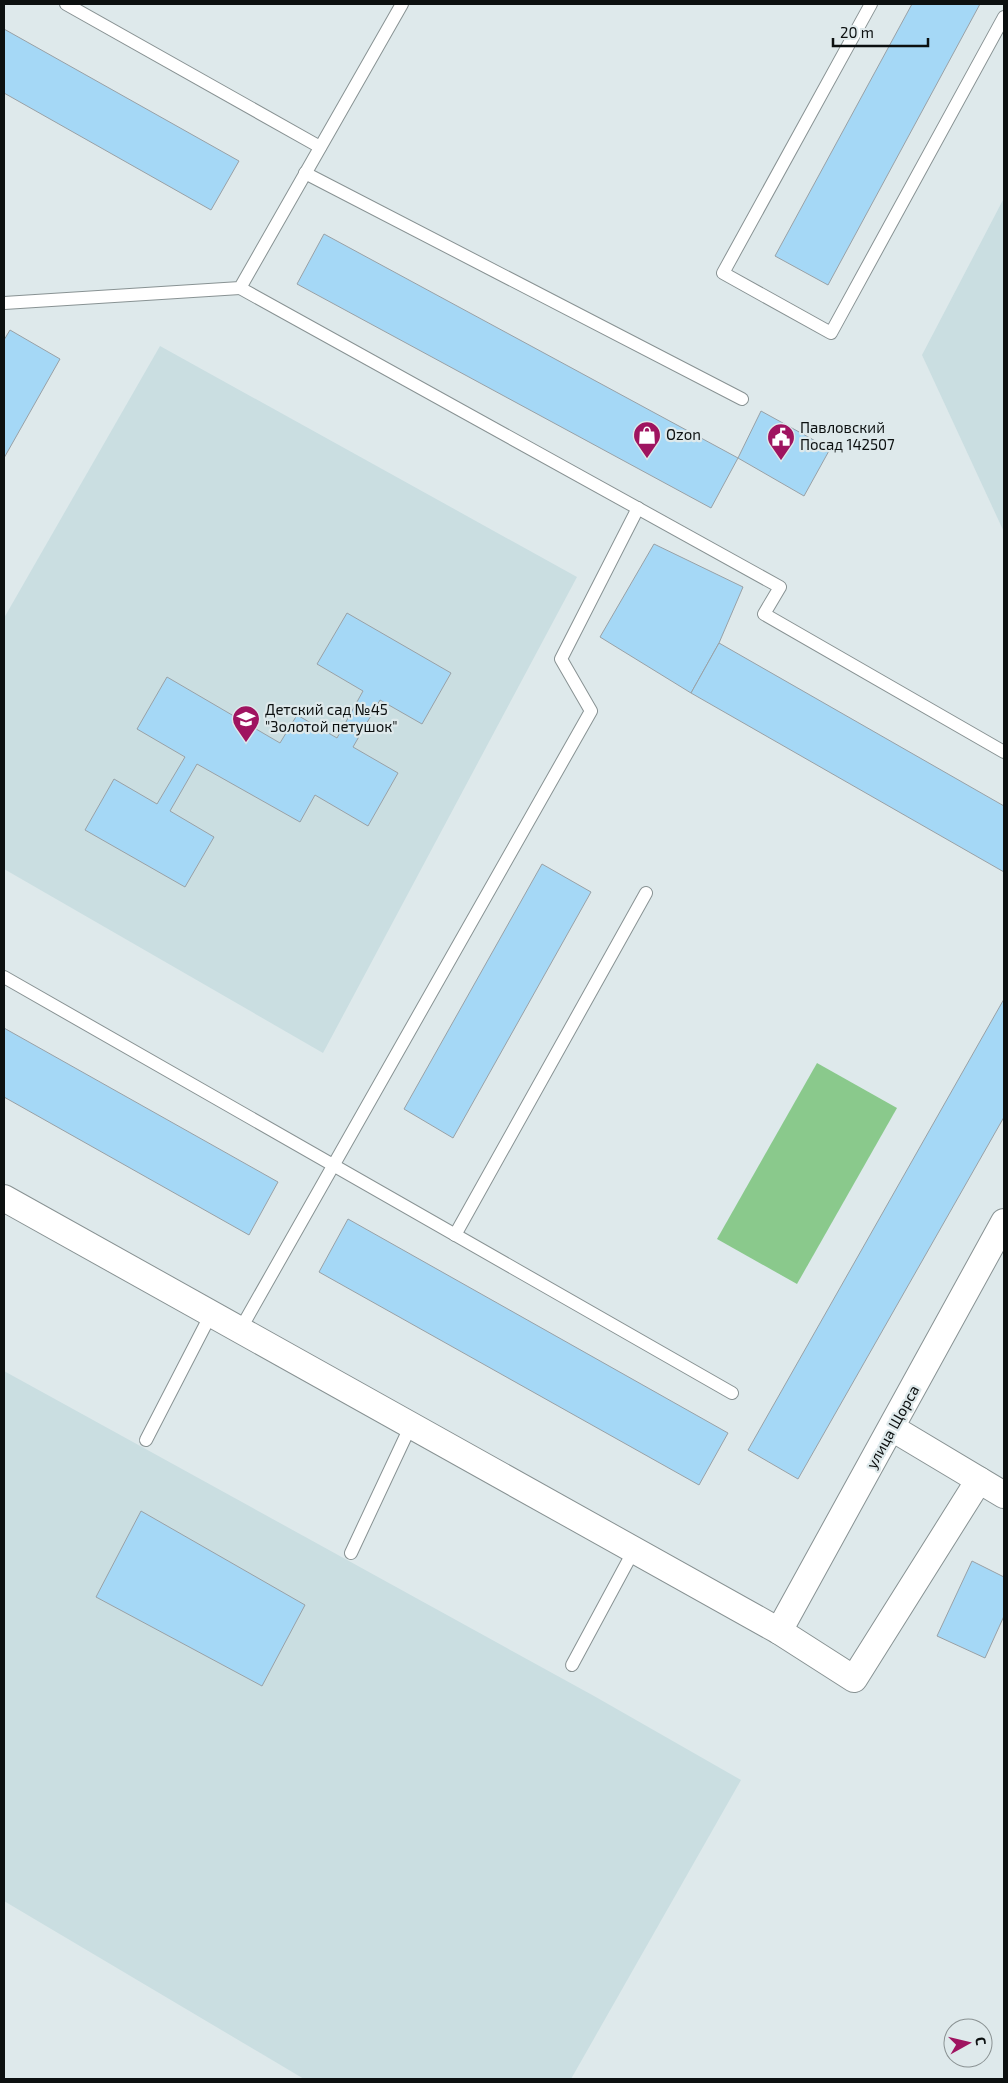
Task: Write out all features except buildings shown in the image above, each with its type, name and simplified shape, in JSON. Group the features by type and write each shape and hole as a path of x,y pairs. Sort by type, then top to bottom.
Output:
{"street":[{"path":"4,1198 779,1631 854,1679 979,1480"},
{"name":"улица Щорса","path":"779,1631 1004,1222"},
{"path":"892,1428 1004,1495"}],"lane":[{"path":"66,4 320,147"},
{"path":"240,288 402,4"},
{"path":"871,4 722,273 831,333 1004,17"},
{"path":"306,173 742,399"},
{"path":"4,302 240,288 780,587 764,614 1004,752"},
{"path":"240,1330 591,711 561,659 638,508"},
{"path":"455,1235 646,893"},
{"path":"4,977 732,1393"},
{"path":"146,1440 212,1314"},
{"path":"351,1553 411,1425"},
{"path":"572,1665 634,1550"}],"shaded area":[{"path":"1004,198 1004,532 922,355"},
{"name":"Детский сад №45 \"Золотой петушок\"","path":"160,346 577,577 323,1053 4,869 4,618"},
{"path":"4,1371 594,1696 741,1780 571,2079 304,2079 4,1901"}],"green space":[{"path":"817,1063 897,1108 797,1284 717,1239"}],"place":[{"name":"Ozon","path":"647,459"},
{"name":"Павловский Посад 142507","path":"781,461"},
{"name":"Детский сад №45 \"Золотой петушок\"","path":"246,743"}]}
